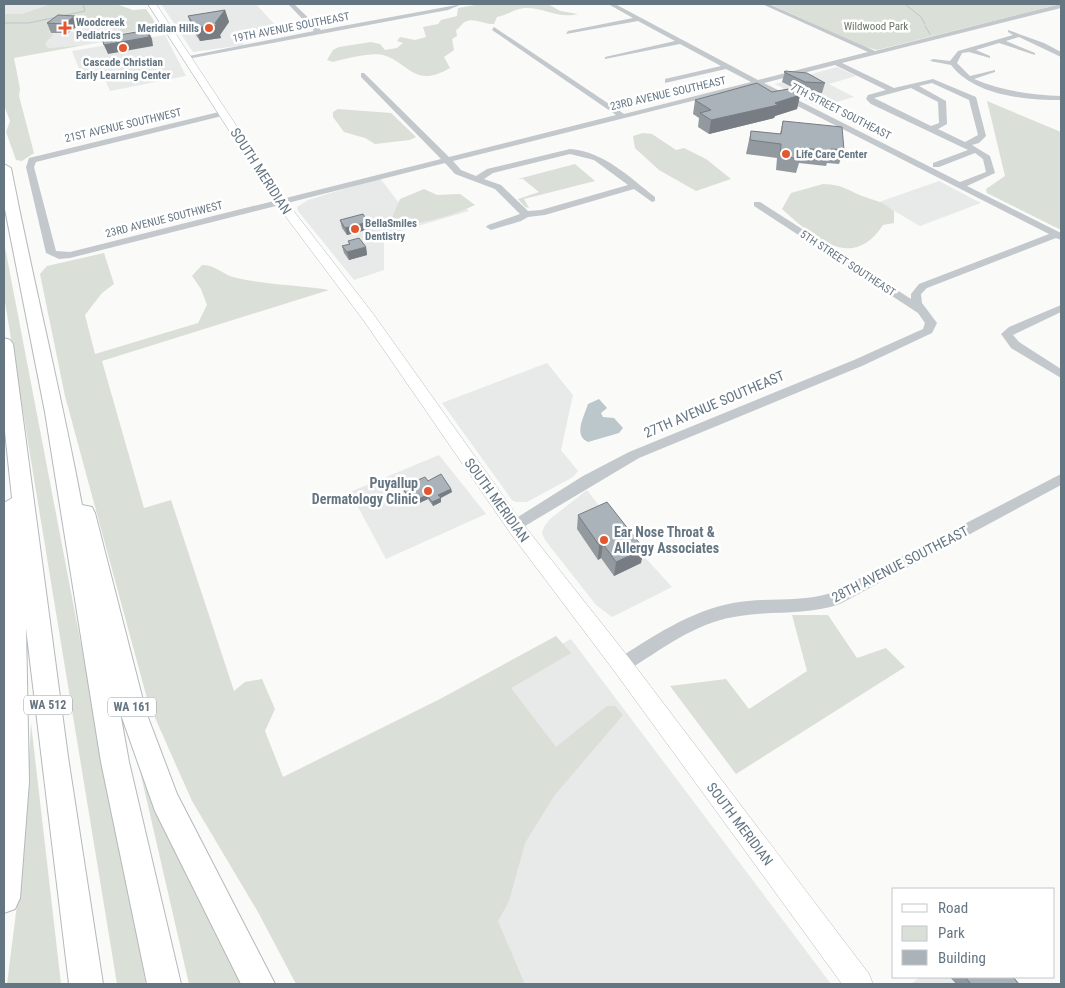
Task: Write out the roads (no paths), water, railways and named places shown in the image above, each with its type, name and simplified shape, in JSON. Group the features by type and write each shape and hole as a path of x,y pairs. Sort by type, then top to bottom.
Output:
{"highway":[{"name":"WA 161","path":"4,168 22,264 55,412 92,542 133,712 166,801 258,984"},
{"path":"4,344 15,425 12,568 15,782 4,898"},
{"path":"55,412 115,762 164,984"},
{"name":"WA 512","path":"15,425 54,757 86,984"}],"main road":[{"name":"SOUTH MERIDIAN","path":"152,4 281,203 369,318 515,526 622,665 859,984"}],"street":[{"path":"291,4 319,32"},
{"name":"19TH AVENUE SOUTHEAST","path":"187,57 459,4"},
{"name":"7TH STREET SOUTHEAST","path":"611,4 727,67 1059,236"},
{"path":"765,4 875,53"},
{"name":"23RD AVENUE SOUTHEAST","path":"281,203 447,159 1061,6"},
{"path":"568,33 639,19"},
{"path":"990,24 1018,34 1061,55"},
{"path":"494,29 622,116"},
{"path":"953,63 955,55 968,49 1018,34"},
{"path":"998,40 1032,54"},
{"path":"607,58 681,42"},
{"path":"1050,49 1061,46"},
{"path":"968,49 988,57"},
{"path":"933,61 953,63 960,72 969,78 1027,99 1061,98"},
{"path":"836,63 893,90"},
{"path":"668,81 727,67"},
{"path":"969,78 993,72"},
{"path":"364,74 461,174 498,187 526,214"},
{"path":"960,186 991,173 987,158 976,150 963,145 870,99 871,97 910,85 933,81 963,92 972,99 982,136 963,145"},
{"path":"910,85 942,101 942,124 931,129"},
{"path":"1027,99 1030,89 1038,88"},
{"name":"21ST AVENUE SOUTHWEST","path":"52,254 47,244 30,162 44,156 223,113"},
{"path":"936,165 976,150"},
{"path":"477,179 500,168 580,151 594,155 652,199"},
{"path":"491,227 518,219 526,214 542,213 636,186"},
{"name":"23RD AVENUE SOUTHWEST","path":"52,254 70,255 281,203"},
{"name":"5TH STREET SOUTHEAST","path":"757,204 922,311 928,316 931,327"},
{"path":"922,311 915,299 917,290 923,286 1059,236"},
{"path":"1061,308 1007,333 1008,338 1019,348 1061,374"},
{"name":"27TH AVENUE SOUTHEAST","path":"515,526 588,480 634,455 922,335 931,327"},
{"name":"28TH AVENUE SOUTHEAST","path":"622,665 684,628 722,613 749,608 804,607 835,599 1061,479"}],"waterway":[{"path":"4,23 29,23 85,11 83,4"},
{"path":"905,4 921,17 925,24"},
{"path":"925,26 930,34"}],"place":[{"name":"Woodcreek Pediatrics","path":"65,28"},
{"name":"Meridian Hills","path":"209,28"},
{"name":"Cascade Christian Early Learning Center","path":"123,48"},
{"name":"Life Care Center","path":"786,154"},
{"name":"BellaSmiles Dentistry","path":"355,229"},
{"name":"Puyallup Dermatology Clinic","path":"428,491"},
{"name":"Ear Nose Throat & Allergy Associates","path":"604,540"}],"park label":[{"name":"Wildwood Park","path":"876,26"}]}
